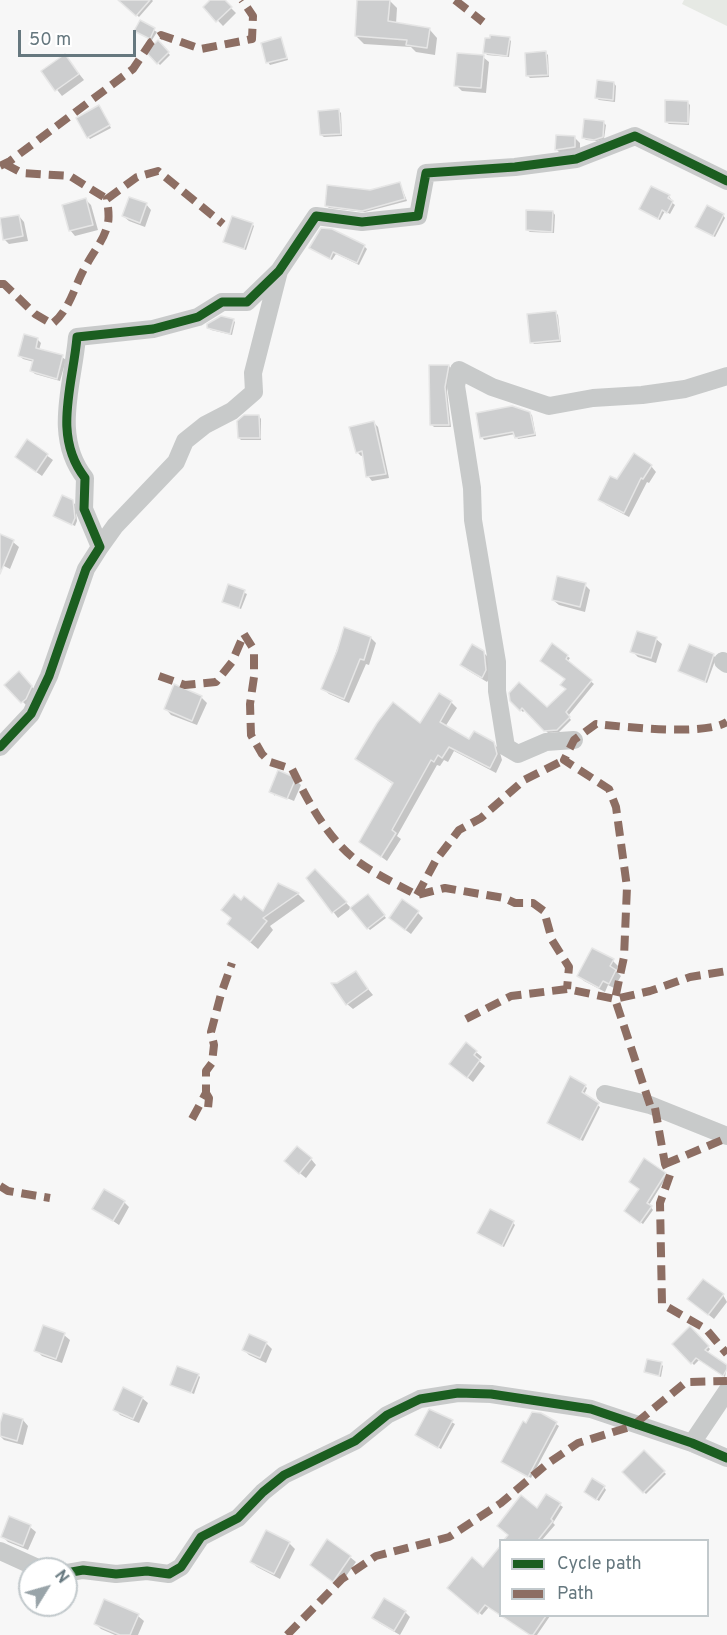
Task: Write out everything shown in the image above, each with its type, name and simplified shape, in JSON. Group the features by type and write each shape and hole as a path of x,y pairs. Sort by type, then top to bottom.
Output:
{"street":[{"path":"100,546 84,508 85,478 76,466 65,417 77,337 153,329 198,317 222,302 247,302 279,271 316,216 362,222 418,216 426,173 515,167 576,159 635,136 727,181"},
{"path":"0,747 31,714 49,676 86,569 100,546 115,526 176,462 185,441 205,425 232,411 255,392 253,373 279,271"},
{"path":"574,740 546,742 518,754 506,747 497,691 497,662 473,520 472,488 456,386 459,370 492,387 549,406 593,398 685,389 727,376"},
{"path":"606,1094 650,1105 727,1136"},
{"path":"692,1443 727,1391"},
{"path":"78,1571 116,1574 147,1571 169,1574 181,1567 201,1537 238,1518 263,1492 284,1475 355,1441 387,1415 420,1399 458,1393 491,1394 591,1409 692,1443 727,1458"},
{"path":"0,1551 18,1559"}],"shaded area":[{"path":"684,0 727,0 727,26 682,4"}],"building":[{"path":"118,0 150,0 136,16"},
{"path":"210,0 225,0 232,7 216,22 203,7"},
{"path":"357,0 390,0 388,21 430,28 427,48 406,45 407,40 355,36"},
{"path":"140,20 155,28 150,39 134,31"},
{"path":"490,35 510,37 507,56 483,53 485,38 490,38"},
{"path":"281,37 287,58 266,63 261,43"},
{"path":"158,40 169,52 157,64 146,52"},
{"path":"546,51 548,75 526,76 525,53"},
{"path":"457,53 484,55 481,88 454,86"},
{"path":"65,54 79,74 55,91 41,71"},
{"path":"597,80 614,82 613,100 595,98"},
{"path":"665,100 688,101 688,123 665,122"},
{"path":"99,105 110,125 87,138 76,118"},
{"path":"339,109 341,134 320,135 318,111"},
{"path":"584,119 604,121 603,137 594,140 582,138"},
{"path":"556,135 575,136 575,147 555,150"},
{"path":"400,182 405,199 362,211 325,206 327,185 370,190"},
{"path":"651,186 670,195 668,198 673,201 667,213 662,210 658,219 639,209"},
{"path":"129,197 147,203 140,223 122,216"},
{"path":"86,198 93,225 69,231 62,205"},
{"path":"707,205 724,214 713,236 695,227"},
{"path":"526,210 553,211 552,232 526,230"},
{"path":"19,215 23,236 3,240 0,218"},
{"path":"232,216 253,223 244,249 223,242"},
{"path":"321,228 332,229 365,245 357,263 333,252 330,259 309,248"},
{"path":"556,311 560,340 530,343 527,314"},
{"path":"221,316 234,319 230,334 207,328 207,324"},
{"path":"24,334 38,338 36,348 63,355 57,379 30,371 33,360 18,356"},
{"path":"429,365 449,365 445,387 449,425 430,425"},
{"path":"512,406 530,412 535,434 515,438 513,432 480,438 476,413"},
{"path":"244,415 259,415 260,438 238,438 237,421"},
{"path":"374,421 386,474 366,477 362,451 356,453 349,427"},
{"path":"27,439 48,454 36,472 15,457"},
{"path":"634,453 652,465 643,479 641,478 624,513 598,500 610,476 617,479"},
{"path":"62,495 73,500 75,518 72,525 53,516"},
{"path":"0,534 14,540 0,574"},
{"path":"557,576 586,583 580,607 552,600"},
{"path":"228,584 245,590 239,608 222,602"},
{"path":"344,627 371,637 364,660 360,659 344,699 321,689"},
{"path":"637,631 657,637 651,658 630,652"},
{"path":"552,643 568,655 566,659 592,680 566,712 570,717 557,730 544,731 522,708 520,711 510,701 509,693 519,682 547,707 566,689 560,685 565,679 540,661"},
{"path":"472,644 484,651 486,670 482,678 460,665"},
{"path":"689,644 714,654 705,682 678,671"},
{"path":"19,671 32,686 26,699 21,703 4,685"},
{"path":"174,684 202,696 192,721 164,709"},
{"path":"439,693 452,701 440,722 469,739 474,731 494,742 497,754 490,768 449,747 442,758 438,755 434,762 431,760 392,830 396,833 381,857 359,842 393,783 355,759 393,702 420,723"},
{"path":"278,770 296,778 287,799 269,792"},
{"path":"315,869 347,902 332,913 306,878"},
{"path":"278,883 299,893 263,918 267,921 250,942 227,924 231,918 221,910 234,894 241,900 244,896 263,911"},
{"path":"368,894 385,915 367,929 350,908"},
{"path":"402,899 419,911 405,930 389,918"},
{"path":"592,948 614,959 610,966 616,970 609,984 603,981 599,988 577,976"},
{"path":"356,971 368,989 346,1005 331,983 337,983"},
{"path":"466,1042 477,1051 474,1055 480,1060 467,1078 449,1064"},
{"path":"570,1076 586,1085 582,1092 599,1103 580,1140 547,1123"},
{"path":"297,1146 312,1158 299,1174 284,1161"},
{"path":"644,1158 666,1173 647,1203 652,1206 640,1223 624,1211 639,1189 629,1182"},
{"path":"104,1189 125,1201 113,1221 92,1209"},
{"path":"490,1209 514,1221 502,1246 477,1233"},
{"path":"703,1279 724,1294 708,1315 687,1299"},
{"path":"43,1325 65,1333 56,1359 34,1351"},
{"path":"690,1326 709,1346 705,1350 727,1365 723,1376 696,1358 691,1364 672,1344"},
{"path":"249,1334 267,1342 260,1358 242,1350"},
{"path":"647,1359 662,1362 659,1376 644,1372"},
{"path":"177,1366 199,1374 191,1393 170,1385"},
{"path":"123,1387 143,1397 133,1419 113,1410"},
{"path":"429,1409 453,1420 438,1448 415,1435"},
{"path":"532,1412 541,1413 557,1422 528,1477 501,1462 523,1421 526,1423"},
{"path":"3,1413 23,1419 17,1441 0,1436"},
{"path":"644,1450 665,1471 643,1493 622,1472"},
{"path":"592,1478 605,1486 596,1500 584,1492"},
{"path":"546,1494 561,1503 551,1519 553,1521 539,1539 505,1539 508,1535 497,1526 521,1495 537,1508"},
{"path":"9,1516 31,1525 23,1546 1,1537"},
{"path":"266,1530 290,1542 274,1574 250,1562"},
{"path":"327,1539 351,1556 333,1582 310,1565"},
{"path":"499,1547 499,1615 485,1605 478,1614 447,1588 472,1557 483,1567"},
{"path":"384,1598 406,1611 394,1631 372,1618"},
{"path":"104,1599 139,1614 130,1635 120,1635 94,1624"},
{"path":"503,1617 545,1617 533,1635"}],"marked path":[{"path":"0,166 10,161 133,69 151,42 161,35 201,49 252,39 253,16 242,0"},
{"path":"455,0 483,22"},
{"path":"5,164 22,173 70,176 107,199"},
{"path":"0,284 4,284 35,314 52,324 64,311 105,232 108,220 107,199 137,177 158,171 223,224"},
{"path":"244,634 254,650 254,677 250,704 251,735 262,754 270,762 292,769 313,808 338,843 360,863 417,895 445,888 504,898 515,903 533,903 544,911 552,940 569,967 567,989"},
{"path":"159,676 185,685 216,682 232,662 244,634"},
{"path":"650,1105 615,999 624,957 627,887 616,807 609,789 564,760 574,740 596,724 683,730 701,729 727,722"},
{"path":"417,895 436,860 459,830 481,818 524,780 564,760"},
{"path":"192,1119 206,1093 206,1071 212,1063 214,1045 211,1032 232,963"},
{"path":"466,1019 511,996 567,989 615,999 650,991 690,977 727,971"},
{"path":"206,1093 209,1098 208,1108"},
{"path":"655,1108 665,1164 670,1175 660,1203 662,1304 706,1329 727,1354"},
{"path":"665,1164 727,1138"},
{"path":"0,1186 8,1191 50,1198"},
{"path":"636,1423 686,1382 727,1381"},
{"path":"287,1635 342,1579 376,1556 449,1537 501,1503 547,1464 578,1443 636,1425"}],"cycle path":[{"path":"0,747 31,714 49,676 86,569 100,547 84,509 85,478 75,462 69,445 67,428 67,410 77,337 153,329 198,317 222,302 247,302 279,271 316,216 362,222 418,216 426,173 515,167 576,159 635,136 727,181"},
{"path":"78,1571 116,1574 147,1571 169,1574 181,1567 201,1537 238,1518 263,1492 284,1475 355,1441 387,1415 420,1399 458,1393 491,1394 591,1409 692,1443 727,1458"}]}
